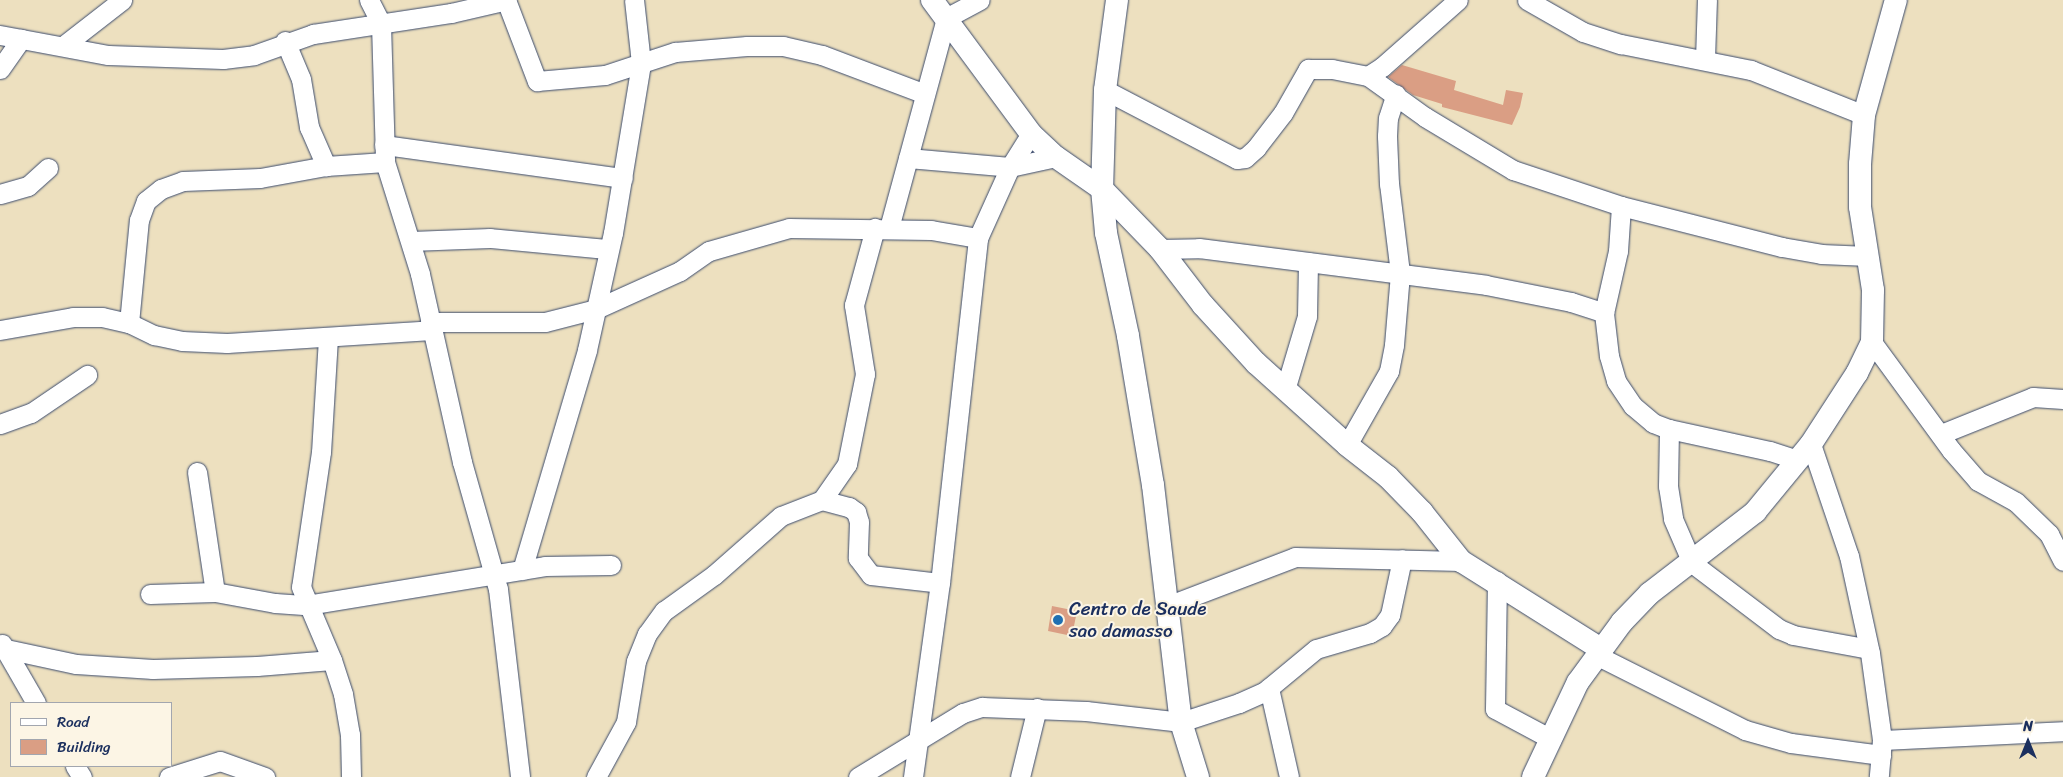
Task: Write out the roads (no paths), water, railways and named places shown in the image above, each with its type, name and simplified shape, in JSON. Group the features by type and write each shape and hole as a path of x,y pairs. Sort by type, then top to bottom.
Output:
{"street":[{"path":"369,0 381,24 385,154 411,241 462,462 499,598 520,777"},
{"path":"0,35 108,55 223,59 254,54 285,41 506,0 537,81 604,75 641,63 658,55 710,48 783,46 822,55 925,94"},
{"path":"522,570 587,350 623,178 641,63 634,0"},
{"path":"932,0 1031,134 1056,157 1102,189 1160,249 1203,305 1285,390 1347,445 1388,477 1422,512 1462,561 1497,581 1599,652 1746,730 1800,745 1881,747 2063,731"},
{"path":"596,777 626,722 636,661 647,634 664,611 714,575 781,516 822,500 847,464 865,374 854,304 908,158 946,18 980,0"},
{"path":"1117,0 1105,90 1102,189 1106,234 1128,336 1153,485 1181,722 1198,777"},
{"path":"1368,76 1382,67 1458,0"},
{"path":"1527,0 1583,32 1621,44 1705,59 1751,70 1864,115"},
{"path":"1705,59 1707,0"},
{"path":"1533,777 1578,682 1599,652 1650,593 1692,563 1755,512 1805,452 1857,373 1872,342 1873,290 1860,207 1864,115 1896,0"},
{"path":"63,46 112,4"},
{"path":"0,69 21,38"},
{"path":"285,41 302,79 309,127 326,166"},
{"path":"1105,90 1237,159 1245,158 1256,148 1283,113 1308,69 1332,69 1368,76 1396,94 1425,117 1513,170 1621,206 1782,247 1821,254 1868,256"},
{"path":"1347,445 1389,370 1400,273 1389,184 1387,136 1388,118 1396,94"},
{"path":"913,777 940,583 978,238 1010,168 1031,134"},
{"path":"130,323 139,220 146,202 161,189 183,181 260,178 385,154 623,178"},
{"path":"908,158 1010,168 1056,157"},
{"path":"0,194 28,186 48,168"},
{"path":"1621,206 1618,252 1604,313 1609,356 1616,381 1633,406 1653,423 1669,429 1770,450 1805,452"},
{"path":"0,330 73,317 102,317 130,323 154,335 182,341 227,343 328,338 431,326 545,322 596,309 663,279 709,251 789,228 882,228 953,232 978,238"},
{"path":"411,241 490,238 607,249"},
{"path":"1160,249 1199,248 1486,285 1571,302 1604,313"},
{"path":"1285,390 1307,316 1308,262"},
{"path":"328,338 321,452 304,552 302,586 307,605 332,660 350,735 351,777"},
{"path":"1872,342 1978,481 2016,502 2049,534 2063,561"},
{"path":"0,424 32,413 87,375"},
{"path":"1941,434 2033,397 2063,399"},
{"path":"1669,429 1668,486 1673,519 1692,563 1779,629 1793,635 1869,649"},
{"path":"1805,452 1849,556 1869,649 1881,747 1879,777"},
{"path":"198,472 215,592"},
{"path":"822,500 849,507 856,512 859,522 858,558 871,575 940,583"},
{"path":"1167,606 1294,557 1462,561"},
{"path":"858,777 962,713 982,707 1037,708 1181,722 1239,702 1269,688 1316,649 1370,633 1382,626 1390,615 1402,559"},
{"path":"150,594 215,592 275,603 307,605 522,570 611,565"},
{"path":"1497,581 1496,709 1551,739"},
{"path":"3,645 76,664 153,669 257,666 332,660"},
{"path":"3,645 35,702"},
{"path":"1269,688 1289,777"},
{"path":"1020,777 1037,708"},
{"path":"169,777 220,761 265,777"}],"place":[{"name":"Centro de Saude sao damasso","path":"1058,620"}]}
